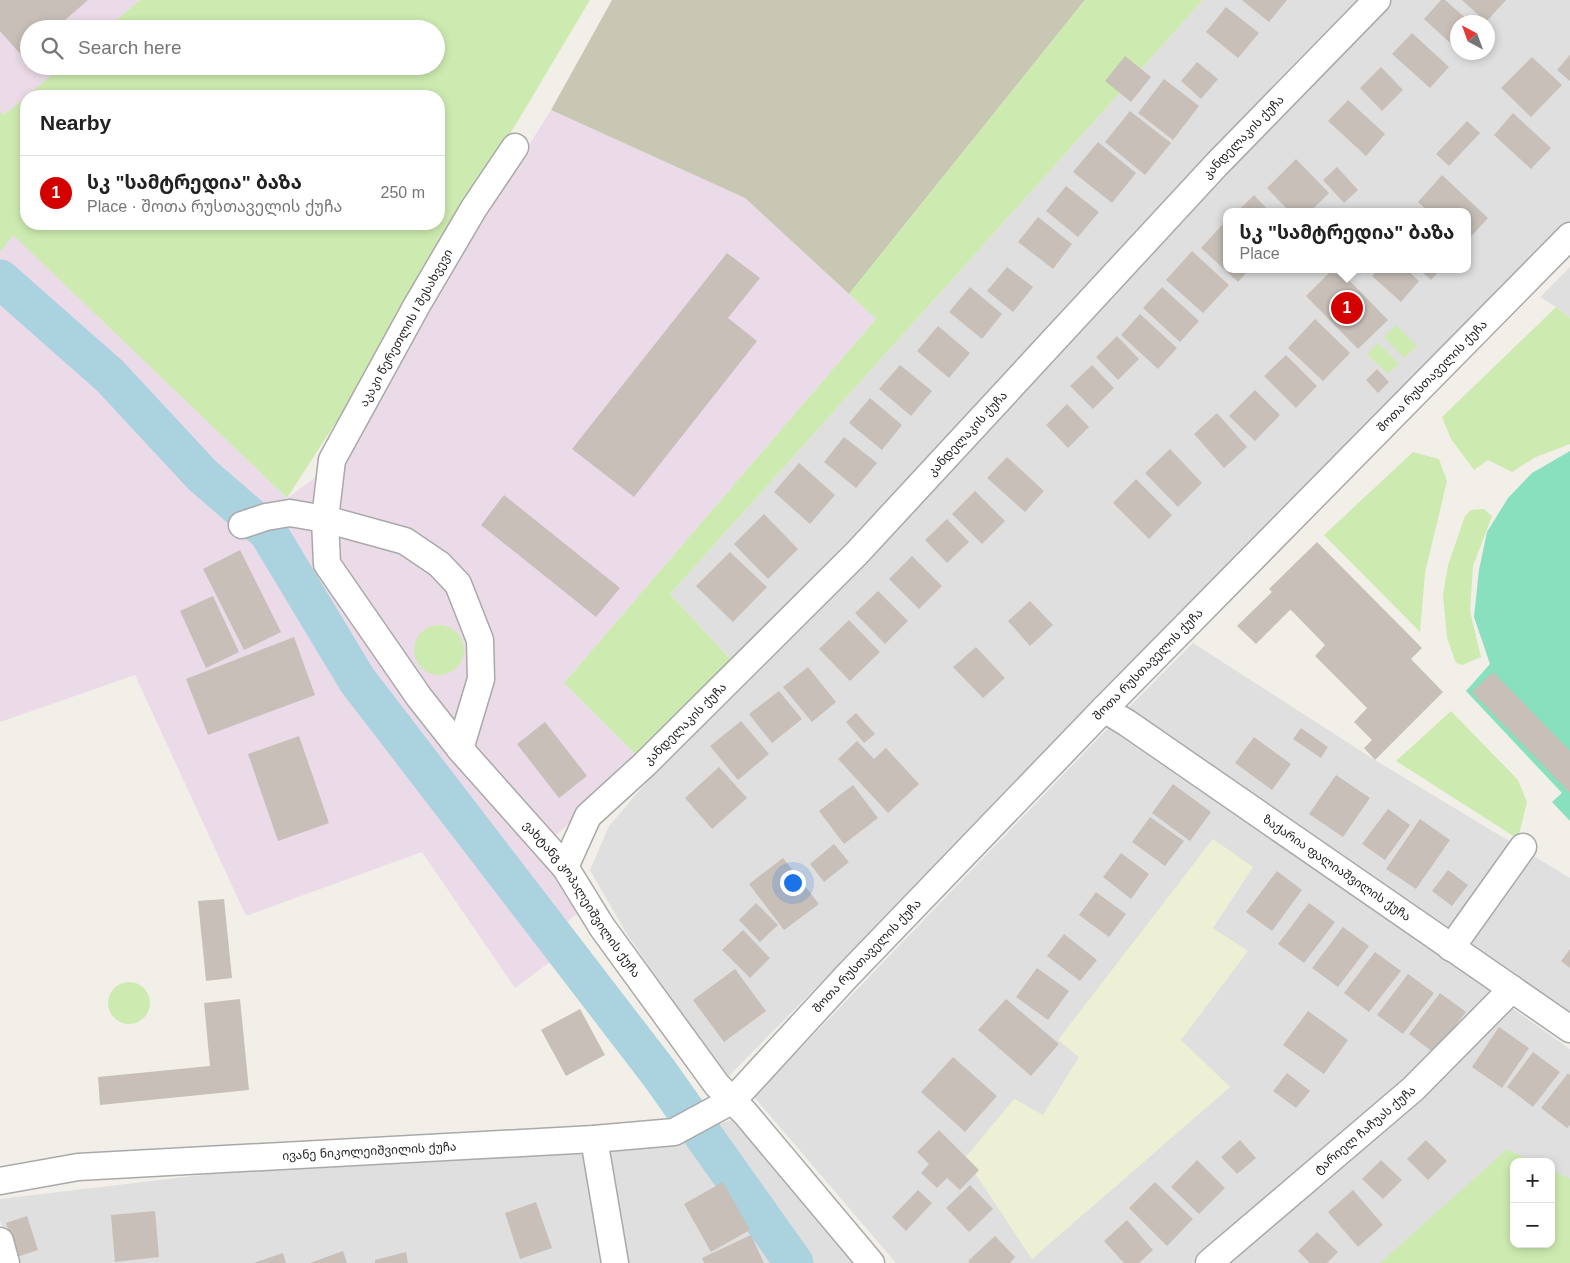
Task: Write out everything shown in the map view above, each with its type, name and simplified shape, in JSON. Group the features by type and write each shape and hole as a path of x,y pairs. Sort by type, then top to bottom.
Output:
{"street":[{"name":"კანდელაკის ქუჩა","path":"565,867 588,816 645,764 857,553 1217,164 1377,0"},
{"name":"აკაკი წერეთლის I შესახვევი","path":"325,519 332,460 416,305 474,208 516,147"},
{"name":"შოთა რუსთაველის ქუჩა","path":"733,1100 847,976 1104,709 1570,236"},
{"path":"242,525 266,517 290,513 325,519 405,541 439,564 458,584 480,640 481,679 460,750"},
{"name":"ვახტანგ კოპალეიშვილის ქუჩა","path":"325,519 327,564 419,697 460,750 565,867 602,927 717,1085 733,1100 871,1263"},
{"name":"ზაქარია ფალიაშვილის ქუჩა","path":"1104,709 1127,723 1570,1030"},
{"path":"1450,948 1522,847"},
{"name":"ტარიელ ჩაჩუას ქუჩა","path":"1209,1263 1413,1089 1512,989"},
{"name":"ივანე ნიკოლეიშვილის ქუჩა","path":"0,1181 78,1167 594,1139 674,1132 733,1100"},
{"path":"594,1139 615,1263"},
{"path":"0,1241 6,1263"}],"shaded area":[{"path":"0,0 140,0 117,20 20,20 20,75 52,75 34,90 20,90 20,102 4,116 0,111"},
{"path":"612,0 1085,0 849,294 745,198 551,110"},
{"path":"1203,0 1368,0 734,663 670,594"},
{"path":"1387,0 1570,0 1570,222 725,1080 625,931 590,870 609,826 695,726"},
{"path":"551,110 745,198 876,319 564,683 638,757 539,852 580,911 565,924 577,942 515,988 422,852 246,916 135,675 0,722 0,252 13,234 287,498 341,459 447,276"},
{"path":"1570,267 1570,318 1540,297"},
{"path":"1193,643 1375,760 1570,878 1570,1014 1125,711"},
{"path":"1108,728 1492,991 1407,1086 1192,1263 896,1263 754,1097"},
{"path":"1213,839 1253,867 1213,928 1248,951 1181,1040 1230,1087 1032,1259 965,1158 1014,1099 1043,1115 1079,1057 1058,1040"},
{"path":"1509,1006 1570,1049 1570,1263 1217,1263"},
{"path":"732,1120 854,1263 15,1263 0,1220 0,1199 210,1174 641,1146"}],"green space":[{"path":"140,0 590,0 364,379 287,498 13,235 0,252 0,111 4,115 20,102 20,230 445,230 445,90 34,90 52,75 445,75 445,20 117,20"},
{"path":"1085,0 1203,0 670,594 734,663 638,757 564,683 876,319 849,294"},
{"path":"1556,307 1570,318 1570,444 1536,457 1512,472 1488,460 1474,470 1451,439 1442,417"},
{"path":"1396,325 1417,346 1404,358 1384,337"},
{"path":"1378,343 1399,364 1388,374 1367,354"},
{"path":"1570,451 1570,821 1552,802 1562,793 1466,691 1490,664 1474,617 1479,570 1487,532 1508,498 1532,473"},
{"path":"1413,452 1439,459 1447,481 1425,573 1420,632 1324,535"},
{"path":"1484,509 1492,516 1473,566 1470,611 1481,657 1462,665 1456,663 1447,638 1443,595 1448,565 1465,516 1471,510"},
{"path":"439,625 453,629 460,636 464,650 460,664 453,671 439,675 425,671 418,664 414,650 418,636 425,629"},
{"path":"1451,711 1518,780 1527,802 1518,839 1396,761"},
{"path":"133,982 141,985 147,991 150,1003 147,1015 141,1021 125,1024 117,1021 111,1015 108,999 111,991 117,985"},
{"path":"1507,1149 1526,1158 1510,1158 1510,1248 1555,1248 1555,1172 1570,1179 1570,1263 1380,1263"}],"building":[{"path":"0,0 88,0 65,20 20,20 20,54 0,31"},
{"path":"1242,0 1287,0 1269,22"},
{"path":"1441,0 1445,0 1462,15 1450,15 1450,43 1424,19"},
{"path":"1462,0 1506,0 1492,15 1478,15"},
{"path":"1226,7 1259,33 1238,58 1206,32"},
{"path":"1412,33 1449,67 1430,88 1392,54"},
{"path":"1570,55 1570,81 1557,70"},
{"path":"1125,56 1151,77 1131,102 1105,81"},
{"path":"1532,57 1562,85 1531,117 1501,88"},
{"path":"1197,62 1218,79 1201,99 1181,81"},
{"path":"1381,67 1403,90 1382,111 1360,88"},
{"path":"1164,79 1199,106 1173,140 1138,113"},
{"path":"1348,100 1385,134 1366,156 1328,121"},
{"path":"1130,111 1171,143 1145,175 1105,142"},
{"path":"1513,113 1551,148 1531,169 1494,135"},
{"path":"1467,121 1480,133 1449,166 1436,154"},
{"path":"1098,142 1136,173 1112,203 1073,172"},
{"path":"1296,159 1329,193 1314,208 1286,208 1267,188"},
{"path":"1337,167 1358,190 1344,203 1323,180"},
{"path":"1442,175 1488,218 1471,237 1471,208 1425,208 1418,202"},
{"path":"1066,186 1099,212 1078,237 1046,211"},
{"path":"1254,195 1266,208 1241,208"},
{"path":"1038,217 1072,244 1053,269 1018,242"},
{"path":"1222,225 1223,268 1201,248"},
{"path":"1192,251 1229,285 1203,313 1166,280"},
{"path":"727,253 760,278 728,318 757,341 634,497 572,449"},
{"path":"1007,267 1033,287 1013,312 987,291"},
{"path":"1228,273 1246,273 1238,282"},
{"path":"1329,273 1342,273 1388,320 1358,349 1306,296"},
{"path":"1375,273 1410,273 1419,281 1401,302 1372,276"},
{"path":"1423,273 1437,273 1431,280"},
{"path":"970,287 1002,314 982,339 949,312"},
{"path":"1162,287 1199,321 1180,342 1143,308"},
{"path":"1140,314 1177,348 1158,369 1121,335"},
{"path":"1315,319 1350,353 1323,381 1288,348"},
{"path":"938,326 970,353 949,378 917,351"},
{"path":"1117,336 1139,359 1118,380 1096,357"},
{"path":"1286,355 1317,386 1296,408 1264,376"},
{"path":"900,365 932,391 911,416 879,389"},
{"path":"1092,365 1114,388 1093,409 1070,386"},
{"path":"1377,369 1389,382 1378,393 1366,380"},
{"path":"1255,390 1280,415 1255,441 1229,416"},
{"path":"870,398 902,425 882,450 849,423"},
{"path":"1067,404 1089,427 1068,448 1046,425"},
{"path":"1217,413 1247,447 1224,468 1194,434"},
{"path":"844,437 877,463 856,488 824,462"},
{"path":"1170,449 1202,483 1178,507 1145,473"},
{"path":"1007,457 1044,491 1025,512 987,478"},
{"path":"799,463 835,495 810,524 774,492"},
{"path":"1136,479 1172,515 1149,539 1113,503"},
{"path":"975,491 1005,521 982,544 952,514"},
{"path":"504,495 620,588 596,617 481,525"},
{"path":"764,514 798,549 768,579 734,544"},
{"path":"947,519 969,542 947,563 925,540"},
{"path":"1317,542 1422,648 1411,659 1443,692 1375,760 1364,748 1372,740 1354,722 1367,708 1315,656 1325,645 1292,611 1290,610 1256,644 1237,626 1272,592 1269,589"},
{"path":"240,550 281,632 244,650 203,569"},
{"path":"730,552 767,587 733,622 696,586"},
{"path":"912,556 942,586 919,609 889,579"},
{"path":"878,591 908,621 885,644 855,613"},
{"path":"213,596 239,652 206,668 180,611"},
{"path":"1030,601 1053,625 1030,646 1008,621"},
{"path":"849,620 880,652 850,681 819,649"},
{"path":"294,637 315,695 208,735 186,679"},
{"path":"976,647 1005,678 983,698 953,667"},
{"path":"808,667 836,702 812,722 783,687"},
{"path":"1493,672 1570,751 1570,793 1472,692"},
{"path":"779,691 802,719 772,743 749,714"},
{"path":"856,713 875,734 864,743 846,722"},
{"path":"741,721 769,754 738,780 710,746"},
{"path":"545,722 587,776 559,798 517,744"},
{"path":"1301,728 1328,747 1321,758 1293,739"},
{"path":"299,736 329,823 278,841 248,754"},
{"path":"1254,737 1291,764 1272,790 1235,763"},
{"path":"857,741 874,759 886,748 919,784 888,813 838,759"},
{"path":"719,767 747,798 712,829 685,798"},
{"path":"1336,775 1370,798 1343,837 1309,814"},
{"path":"1173,784 1211,812 1190,841 1152,813"},
{"path":"853,785 878,818 844,844 819,811"},
{"path":"1388,809 1410,825 1385,860 1362,844"},
{"path":"1150,817 1184,841 1165,866 1132,842"},
{"path":"1420,819 1450,840 1416,889 1386,869"},
{"path":"834,844 849,862 824,882 810,864"},
{"path":"1121,853 1149,874 1131,899 1103,877"},
{"path":"783,858 819,904 784,930 749,884"},
{"path":"1448,870 1468,885 1452,906 1432,891"},
{"path":"1277,871 1302,890 1272,931 1246,912"},
{"path":"1096,892 1126,914 1109,937 1079,915"},
{"path":"224,899 232,978 206,981 198,901"},
{"path":"756,903 778,925 760,942 739,920"},
{"path":"1309,903 1335,922 1304,963 1278,944"},
{"path":"1343,927 1369,946 1338,987 1312,968"},
{"path":"743,930 770,958 750,978 722,950"},
{"path":"1064,934 1097,960 1080,981 1047,956"},
{"path":"1570,949 1570,968 1561,961"},
{"path":"1375,952 1401,971 1369,1012 1344,993"},
{"path":"1037,968 1069,991 1048,1020 1016,997"},
{"path":"735,969 766,1011 724,1042 693,1000"},
{"path":"1408,974 1434,993 1403,1034 1377,1015"},
{"path":"1440,993 1466,1012 1434,1053 1409,1034"},
{"path":"240,999 249,1090 100,1105 98,1077 210,1066 204,1003"},
{"path":"1006,999 1059,1044 1031,1076 978,1030"},
{"path":"580,1009 605,1055 566,1076 541,1030"},
{"path":"1308,1011 1348,1040 1324,1074 1283,1045"},
{"path":"1499,1027 1529,1048 1502,1088 1472,1067"},
{"path":"1533,1052 1560,1072 1533,1107 1507,1087"},
{"path":"953,1057 997,1096 965,1132 921,1092"},
{"path":"1287,1073 1310,1091 1296,1108 1273,1091"},
{"path":"1568,1073 1570,1075 1570,1125 1567,1128 1541,1108"},
{"path":"939,1130 979,1170 960,1190 947,1178 937,1188 921,1173 929,1164 917,1152"},
{"path":"1240,1140 1256,1158 1237,1174 1221,1157"},
{"path":"1426,1140 1447,1161 1428,1180 1407,1159"},
{"path":"1197,1160 1225,1188 1199,1214 1171,1187"},
{"path":"1381,1160 1402,1180 1383,1199 1362,1179"},
{"path":"723,1182 750,1230 711,1252 684,1204"},
{"path":"1155,1182 1193,1219 1167,1246 1129,1208"},
{"path":"970,1185 993,1209 969,1232 946,1208"},
{"path":"918,1190 932,1203 906,1231 892,1217"},
{"path":"1353,1190 1383,1225 1358,1247 1328,1212"},
{"path":"536,1202 552,1248 520,1259 505,1213"},
{"path":"155,1211 159,1257 115,1262 111,1215"},
{"path":"27,1216 38,1250 17,1257 6,1223"},
{"path":"1127,1220 1153,1250 1139,1263 1124,1263 1104,1241"},
{"path":"1317,1232 1338,1252 1327,1263 1310,1263 1298,1251"},
{"path":"751,1235 764,1263 704,1263 702,1258"},
{"path":"995,1236 1015,1257 1010,1263 970,1263 968,1261"},
{"path":"343,1251 347,1263 310,1263"},
{"path":"406,1252 408,1263 375,1263 375,1260"},
{"path":"283,1253 286,1263 253,1263"}],"waterway":[{"path":"0,279 110,376 203,476 268,532 357,680 659,1073 794,1263"}],"place":[{"name":"სკ \"სამტრედია\" ბაზა","path":"1347,308"}]}
